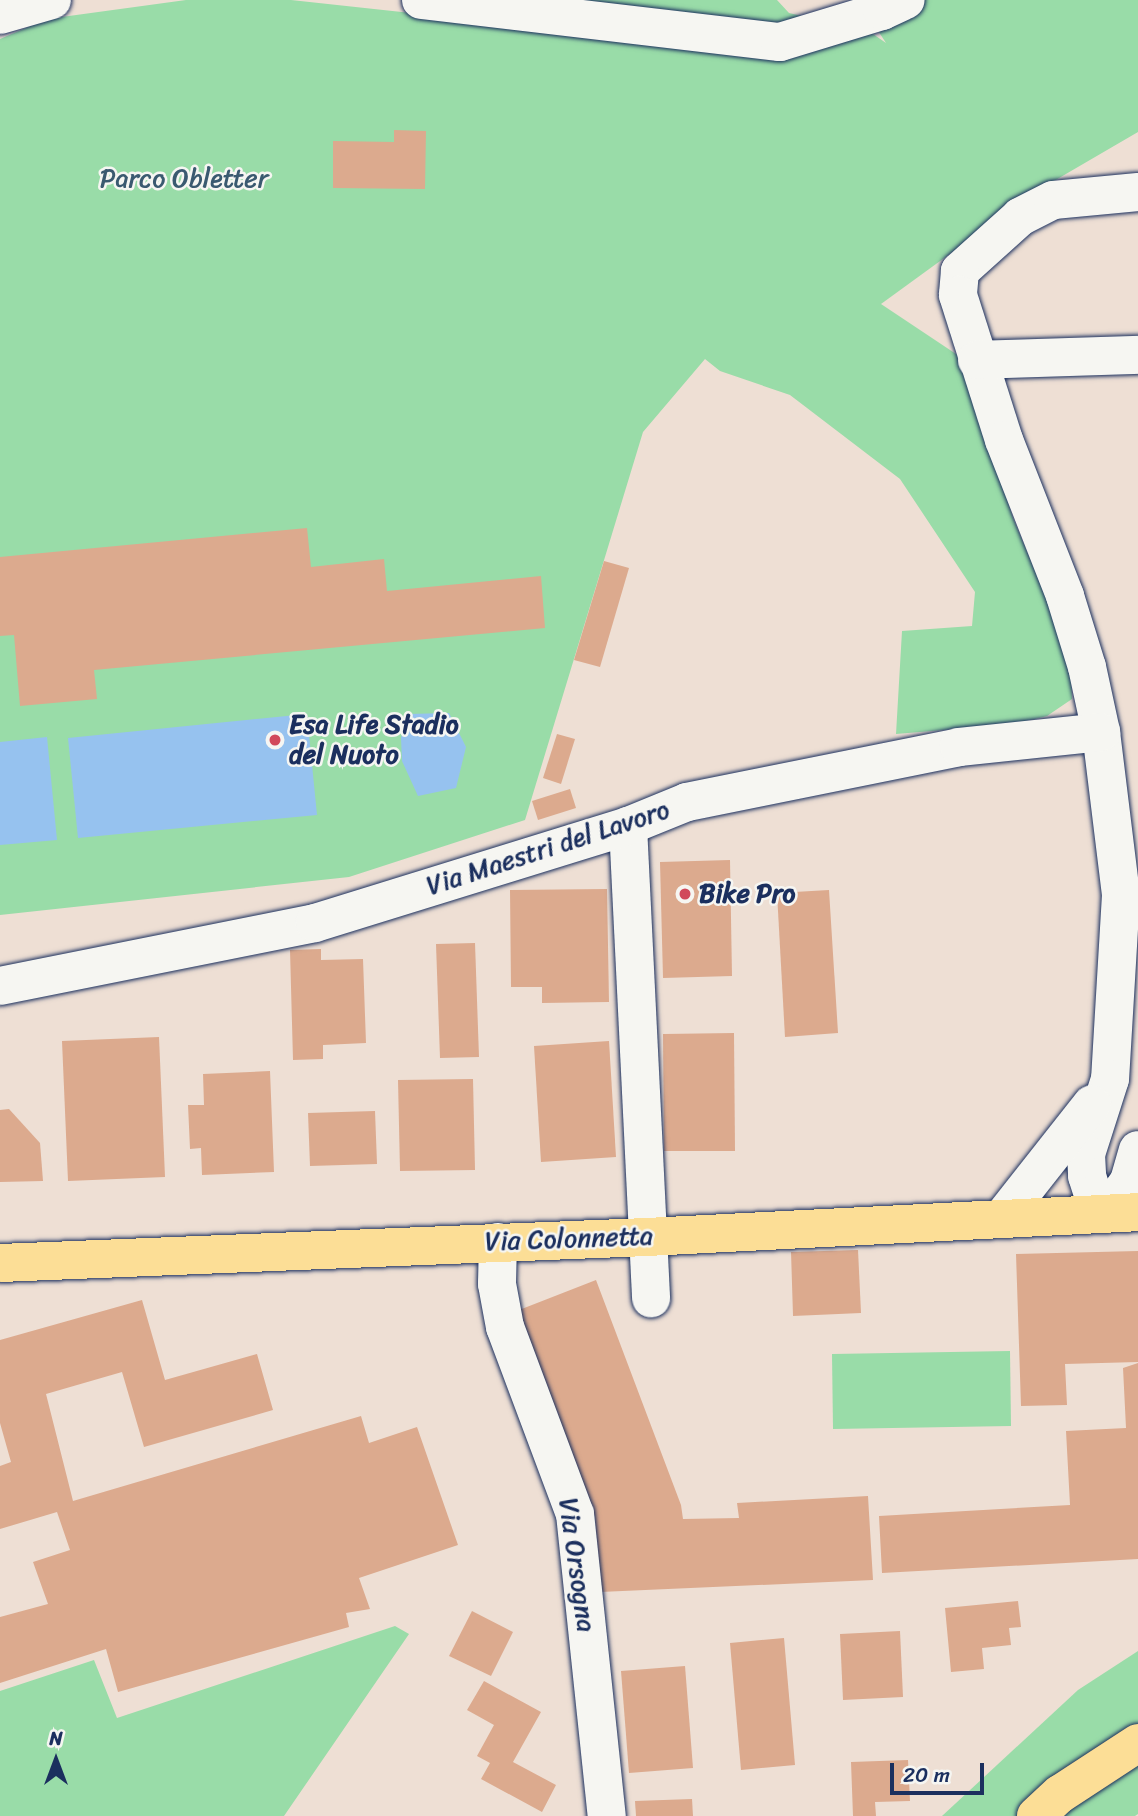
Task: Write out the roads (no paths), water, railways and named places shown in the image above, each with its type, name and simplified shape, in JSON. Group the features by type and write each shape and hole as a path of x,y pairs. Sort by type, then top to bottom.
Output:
{"main road":[{"name":"Via Colonnetta","path":"0,1263 647,1237 1122,1212"},
{"path":"1036,1816 1060,1794 1138,1743"}],"street":[{"path":"0,15 52,0"},
{"path":"421,0 780,42 883,11 906,0"},
{"path":"1138,192 1053,200 1020,217 960,271 958,295 976,360 1065,596 1087,667 1101,732 1121,895 1110,1079 1086,1154 1087,1176 1093,1195 1122,1212 1138,1150"},
{"path":"976,360 1138,355"},
{"name":"Via Maestri del Lavoro","path":"0,986 315,923 628,826 687,802 934,752 1101,732"},
{"path":"628,826 651,1298"},
{"path":"1002,1218 1110,1079"},
{"name":"Via Orsogna","path":"498,1242 497,1284 505,1327 575,1514 607,1816"}],"water":[{"path":"449,713 466,747 456,788 418,796 402,761 401,738 408,714"},
{"path":"307,714 317,815 78,838 68,738"},
{"path":"47,737 57,840 0,845 0,742"}],"place":[{"name":"Esa Life Stadio del Nuoto","path":"275,740"},
{"name":"Bike Pro","path":"685,894"}],"park label":[{"name":"Parco Obletter","path":"184,179"}]}
